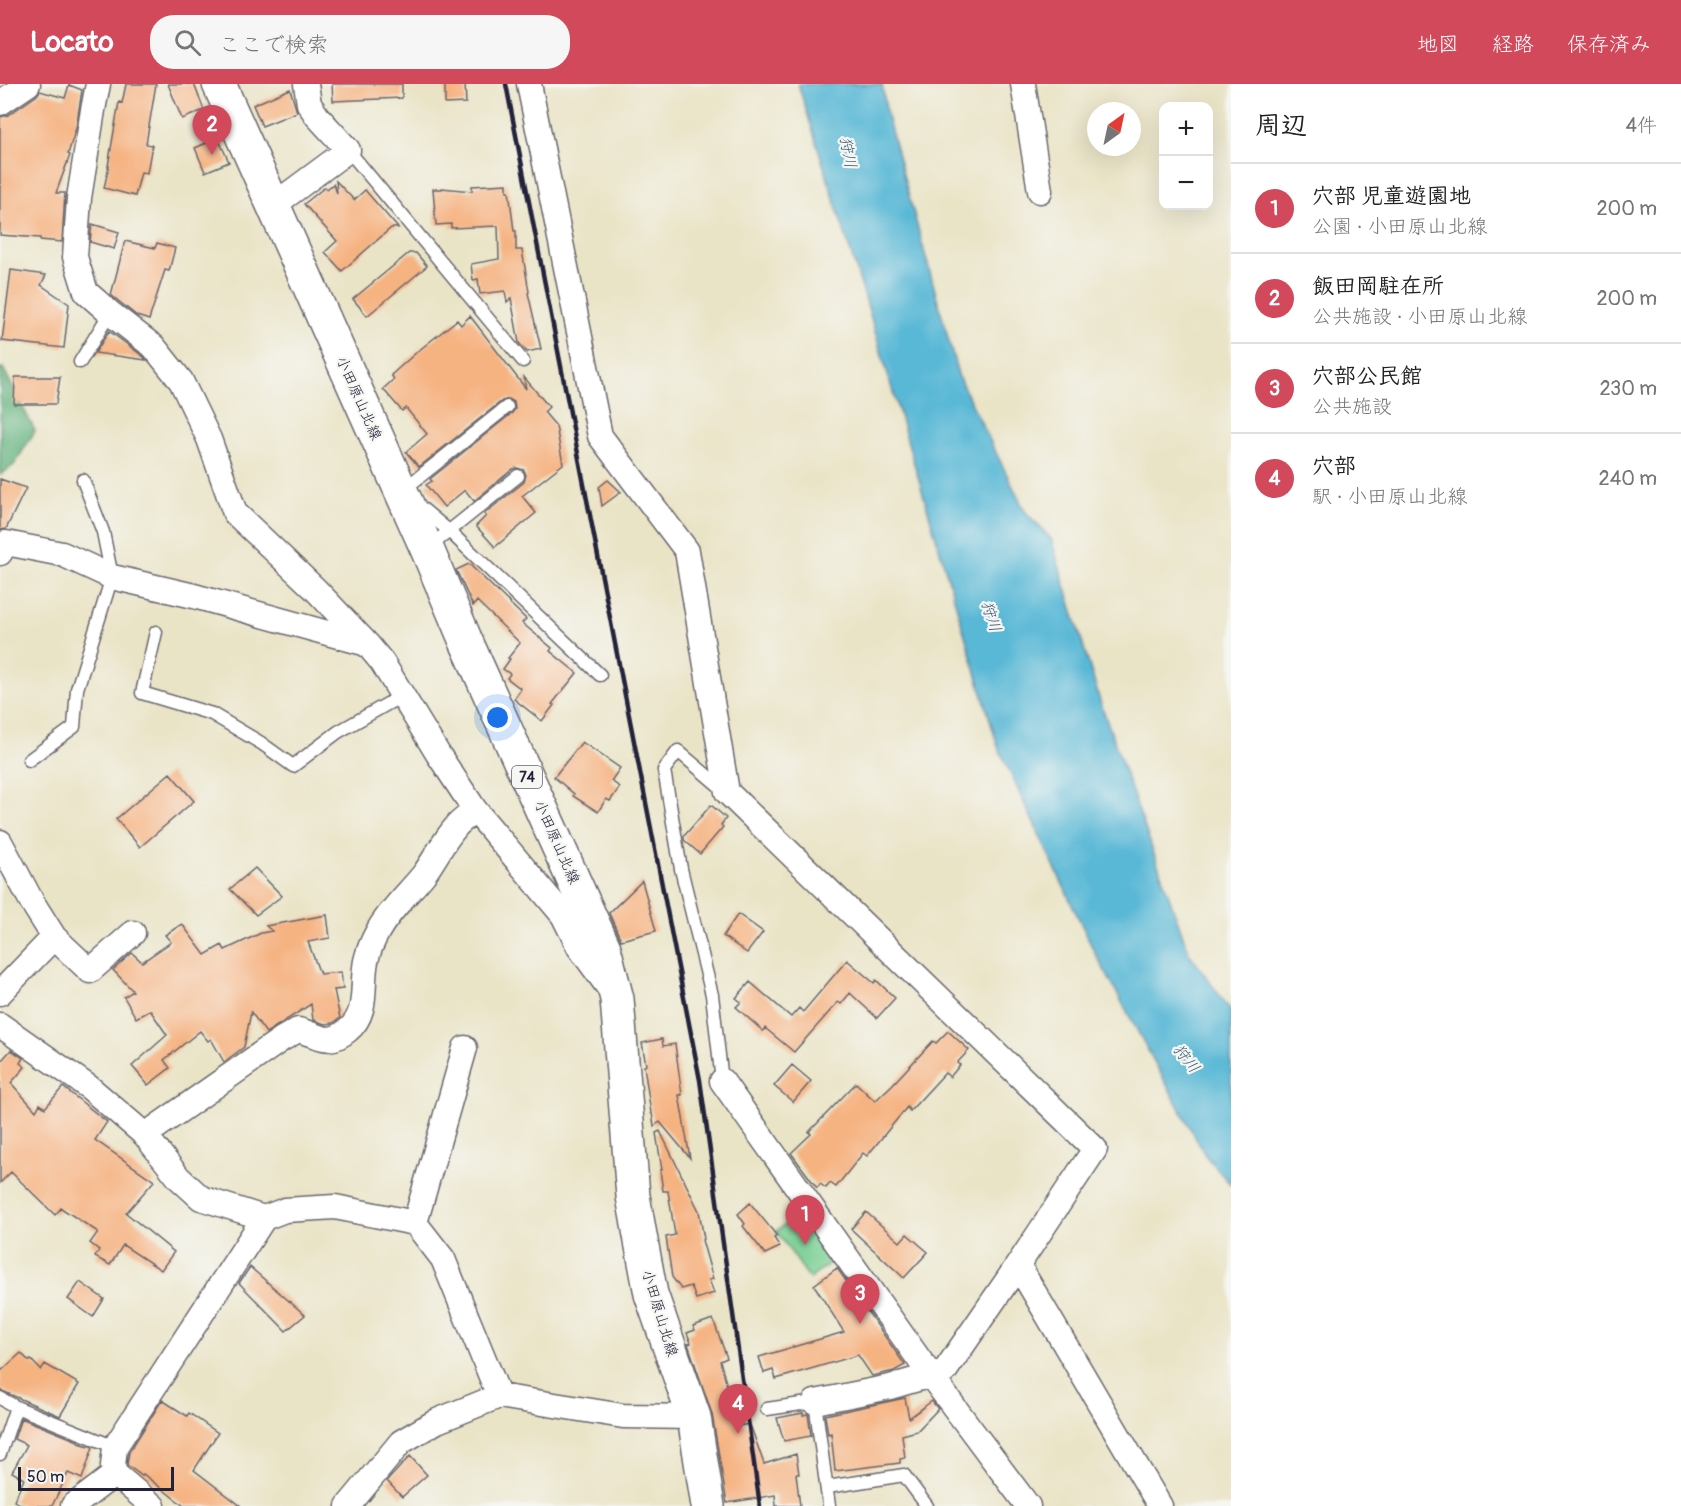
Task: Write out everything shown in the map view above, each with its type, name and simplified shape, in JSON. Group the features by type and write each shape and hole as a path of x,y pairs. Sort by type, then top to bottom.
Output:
{"main road":[{"name":"小田原山北線","path":"219,84 401,491 438,540 465,639 604,948 617,999 633,1196 641,1241 651,1294 694,1418 708,1506"}],"street":[{"path":"0,103 28,84"},
{"path":"98,84 79,198 75,257 86,292 154,347 181,381 209,439 235,513 316,590 382,662 475,810 563,915 579,947 617,999"},
{"path":"274,206 348,150 309,104 306,84"},
{"path":"529,84 600,436 687,551 727,792 1095,1149 945,1371 890,1387 815,1402"},
{"path":"1023,84 1041,191"},
{"path":"0,553 6,543 62,554 112,577 194,596 366,644"},
{"path":"145,1135 298,1030 325,1040 336,1038 349,1030 360,1018 366,960 378,931 394,907 423,875 455,828 475,810"},
{"path":"0,842 32,902 54,936 90,970 134,933"},
{"path":"0,993 54,936"},
{"path":"0,1025 90,1088 145,1135 179,1178 201,1198 264,1218"},
{"path":"414,1223 465,1048"},
{"path":"722,1081 931,1376 1028,1506"},
{"path":"153,1506 115,1474 113,1466 115,1447 264,1218 285,1210 335,1207 414,1223 443,1259 499,1396"},
{"path":"1018,1265 1160,1506"},
{"path":"348,1506 401,1442 437,1420 499,1396 622,1416 694,1418"},
{"path":"73,1506 115,1474"}],"lane":[{"path":"348,150 523,361"},
{"path":"80,362 110,313"},
{"path":"401,491 507,407"},
{"path":"518,476 438,540 600,675"},
{"path":"29,760 74,727 76,689 112,577 103,532 83,480"},
{"path":"156,633 142,693 212,714 261,743 293,766 338,732 403,695"},
{"path":"722,1081 712,995 681,869 664,770 678,752 727,792"},
{"path":"0,1398 16,1407 115,1447"},
{"path":"767,1408 815,1402 829,1506"},
{"path":"0,1454 16,1407"},
{"path":"827,1486 904,1475 927,1506"}],"green space":[{"path":"0,368 3,368 35,431 14,465 0,475"},
{"path":"801,1214 833,1260 810,1279 776,1231"}],"water":[{"name":"狩川","path":"798,84 882,84 887,116 959,378 1025,511 1051,539 1100,701 1189,953 1231,1011 1231,1185 1205,1155 1094,951 998,747 866,301"}],"building":[{"path":"126,84 156,84 146,144 152,145 147,173 141,172 135,196 104,188 119,102 122,103"},
{"path":"168,84 194,84 204,110 182,119"},
{"path":"332,84 402,84 402,98 333,101"},
{"path":"445,84 465,84 466,103 445,104"},
{"path":"69,85 82,90 76,128 68,154 70,155 56,193 65,193 62,242 0,235 0,117 8,115 40,91 65,98"},
{"path":"290,89 297,112 262,126 253,105"},
{"path":"218,138 229,162 205,172 195,148"},
{"path":"336,181 354,200 365,190 398,228 391,228 342,271 325,252 337,241 304,204 325,187 327,189 333,184 337,193"},
{"path":"507,184 514,231 516,231 516,250 522,250 528,293 541,349 527,352 519,343 511,298 507,302 505,291 480,294 478,279 473,280 471,264 499,259 498,226 451,228 451,224 436,225 433,189 472,191 472,186"},
{"path":"92,224 119,232 114,249 90,242"},
{"path":"125,241 155,248 157,243 175,248 169,271 165,270 149,320 137,316 111,295"},
{"path":"409,253 416,253 427,266 367,316 353,299"},
{"path":"11,270 46,275 41,285 69,304 64,348 2,341"},
{"path":"470,316 526,389 524,377 549,407 544,412 556,426 563,464 522,496 536,513 495,547 476,526 486,516 484,514 524,482 526,475 524,470 513,469 474,501 465,490 444,507 426,485 432,481 430,479 512,413 515,409 514,402 509,399 502,401 419,467 406,452 427,434 406,408 402,411 383,389 394,379 391,375 418,351 457,320 461,325"},
{"path":"109,331 144,357 146,360 95,353"},
{"path":"15,377 60,377 56,404 14,404"},
{"path":"0,479 26,488 6,529 0,530"},
{"path":"608,480 621,492 602,506 599,487"},
{"path":"469,564 526,619 522,623 552,648 550,651 577,673 552,704 554,705 542,721 514,699 521,689 507,678 510,674 503,669 510,659 508,658 520,643 477,601 473,606 456,570"},
{"path":"582,742 620,768 611,781 620,787 610,801 606,799 598,812 573,796 574,794 554,777"},
{"path":"170,773 194,801 140,847 116,819"},
{"path":"711,805 726,818 721,825 723,827 700,854 684,840 684,836"},
{"path":"255,868 282,896 256,915 230,889"},
{"path":"642,881 656,931 621,940 609,913"},
{"path":"738,914 763,932 747,953 723,936"},
{"path":"327,915 330,938 308,942 320,974 341,972 343,989 334,990 339,1019 325,1024 313,1020 311,1004 266,1033 251,1012 244,1047 224,1062 211,1039 208,1041 200,1031 164,1060 170,1068 148,1085 132,1066 167,1035 150,1010 136,1018 124,997 133,991 113,970 132,953 142,962 171,942 165,935 182,924 205,955 222,945 225,950 261,933 272,931 266,926"},
{"path":"847,960 874,983 876,980 895,998 877,1018 850,993 841,1004 838,1002 794,1052 765,1028 763,1031 736,1007 741,1002 736,998 750,982 791,1017 799,1008 803,1012"},
{"path":"948,1031 969,1050 957,1063 960,1065 950,1077 945,1073 910,1111 907,1107 867,1156 863,1153 836,1187 830,1183 826,1188 820,1184 817,1188 791,1153 856,1083 875,1101 933,1041 936,1043"},
{"path":"662,1039 663,1046 675,1044 682,1095 679,1095 690,1158 660,1122 654,1126 642,1043"},
{"path":"11,1050 23,1058 20,1063 25,1067 11,1083 36,1111 40,1104 45,1108 63,1087 107,1122 95,1140 154,1181 126,1213 174,1252 161,1270 123,1245 110,1265 95,1257 99,1250 90,1243 98,1232 61,1208 55,1215 11,1172 0,1183 0,1062"},
{"path":"792,1065 811,1081 793,1102 774,1086"},
{"path":"660,1131 699,1211 704,1239 702,1240 713,1279 709,1280 714,1293 696,1299 691,1286 681,1289 672,1277 666,1237 675,1235 668,1191 663,1191 656,1133"},
{"path":"750,1203 777,1236 774,1238 780,1247 765,1254 743,1226 745,1224 738,1214"},
{"path":"866,1212 900,1242 907,1234 928,1252 904,1278 851,1229"},
{"path":"250,1267 305,1315 286,1331 239,1283"},
{"path":"837,1268 905,1365 894,1371 872,1376 858,1355 776,1379 773,1370 764,1373 759,1357 844,1332 814,1285"},
{"path":"80,1282 104,1299 93,1317 68,1299"},
{"path":"713,1319 727,1358 720,1361 738,1426 750,1424 764,1464 796,1454 800,1506 776,1506 775,1495 727,1503 712,1414 688,1344 691,1343 687,1333 695,1330 693,1326"},
{"path":"21,1353 41,1370 45,1364 79,1384 60,1416 0,1390 0,1372"},
{"path":"905,1398 909,1418 932,1401 938,1409 917,1431 902,1435 905,1458 900,1459 900,1463 835,1471 831,1433 828,1434 825,1415"},
{"path":"162,1400 187,1416 189,1413 218,1433 194,1470 241,1506 184,1506 143,1474 142,1476 127,1465 129,1452"},
{"path":"803,1413 803,1415 808,1414 811,1436 784,1441 777,1418"},
{"path":"21,1418 93,1447 82,1479 68,1473 52,1506 24,1506 14,1501 24,1479 12,1472 27,1445 14,1439"},
{"path":"410,1456 427,1475 402,1497 387,1481"}],"railway":[{"path":"506,84 700,1080 760,1506"}],"place":[{"name":"飯田岡駐在所","path":"212,155"},
{"name":"穴部 児童遊園地","path":"805,1245"},
{"name":"穴部公民館","path":"860,1324"},
{"name":"穴部","path":"738,1434"}]}
